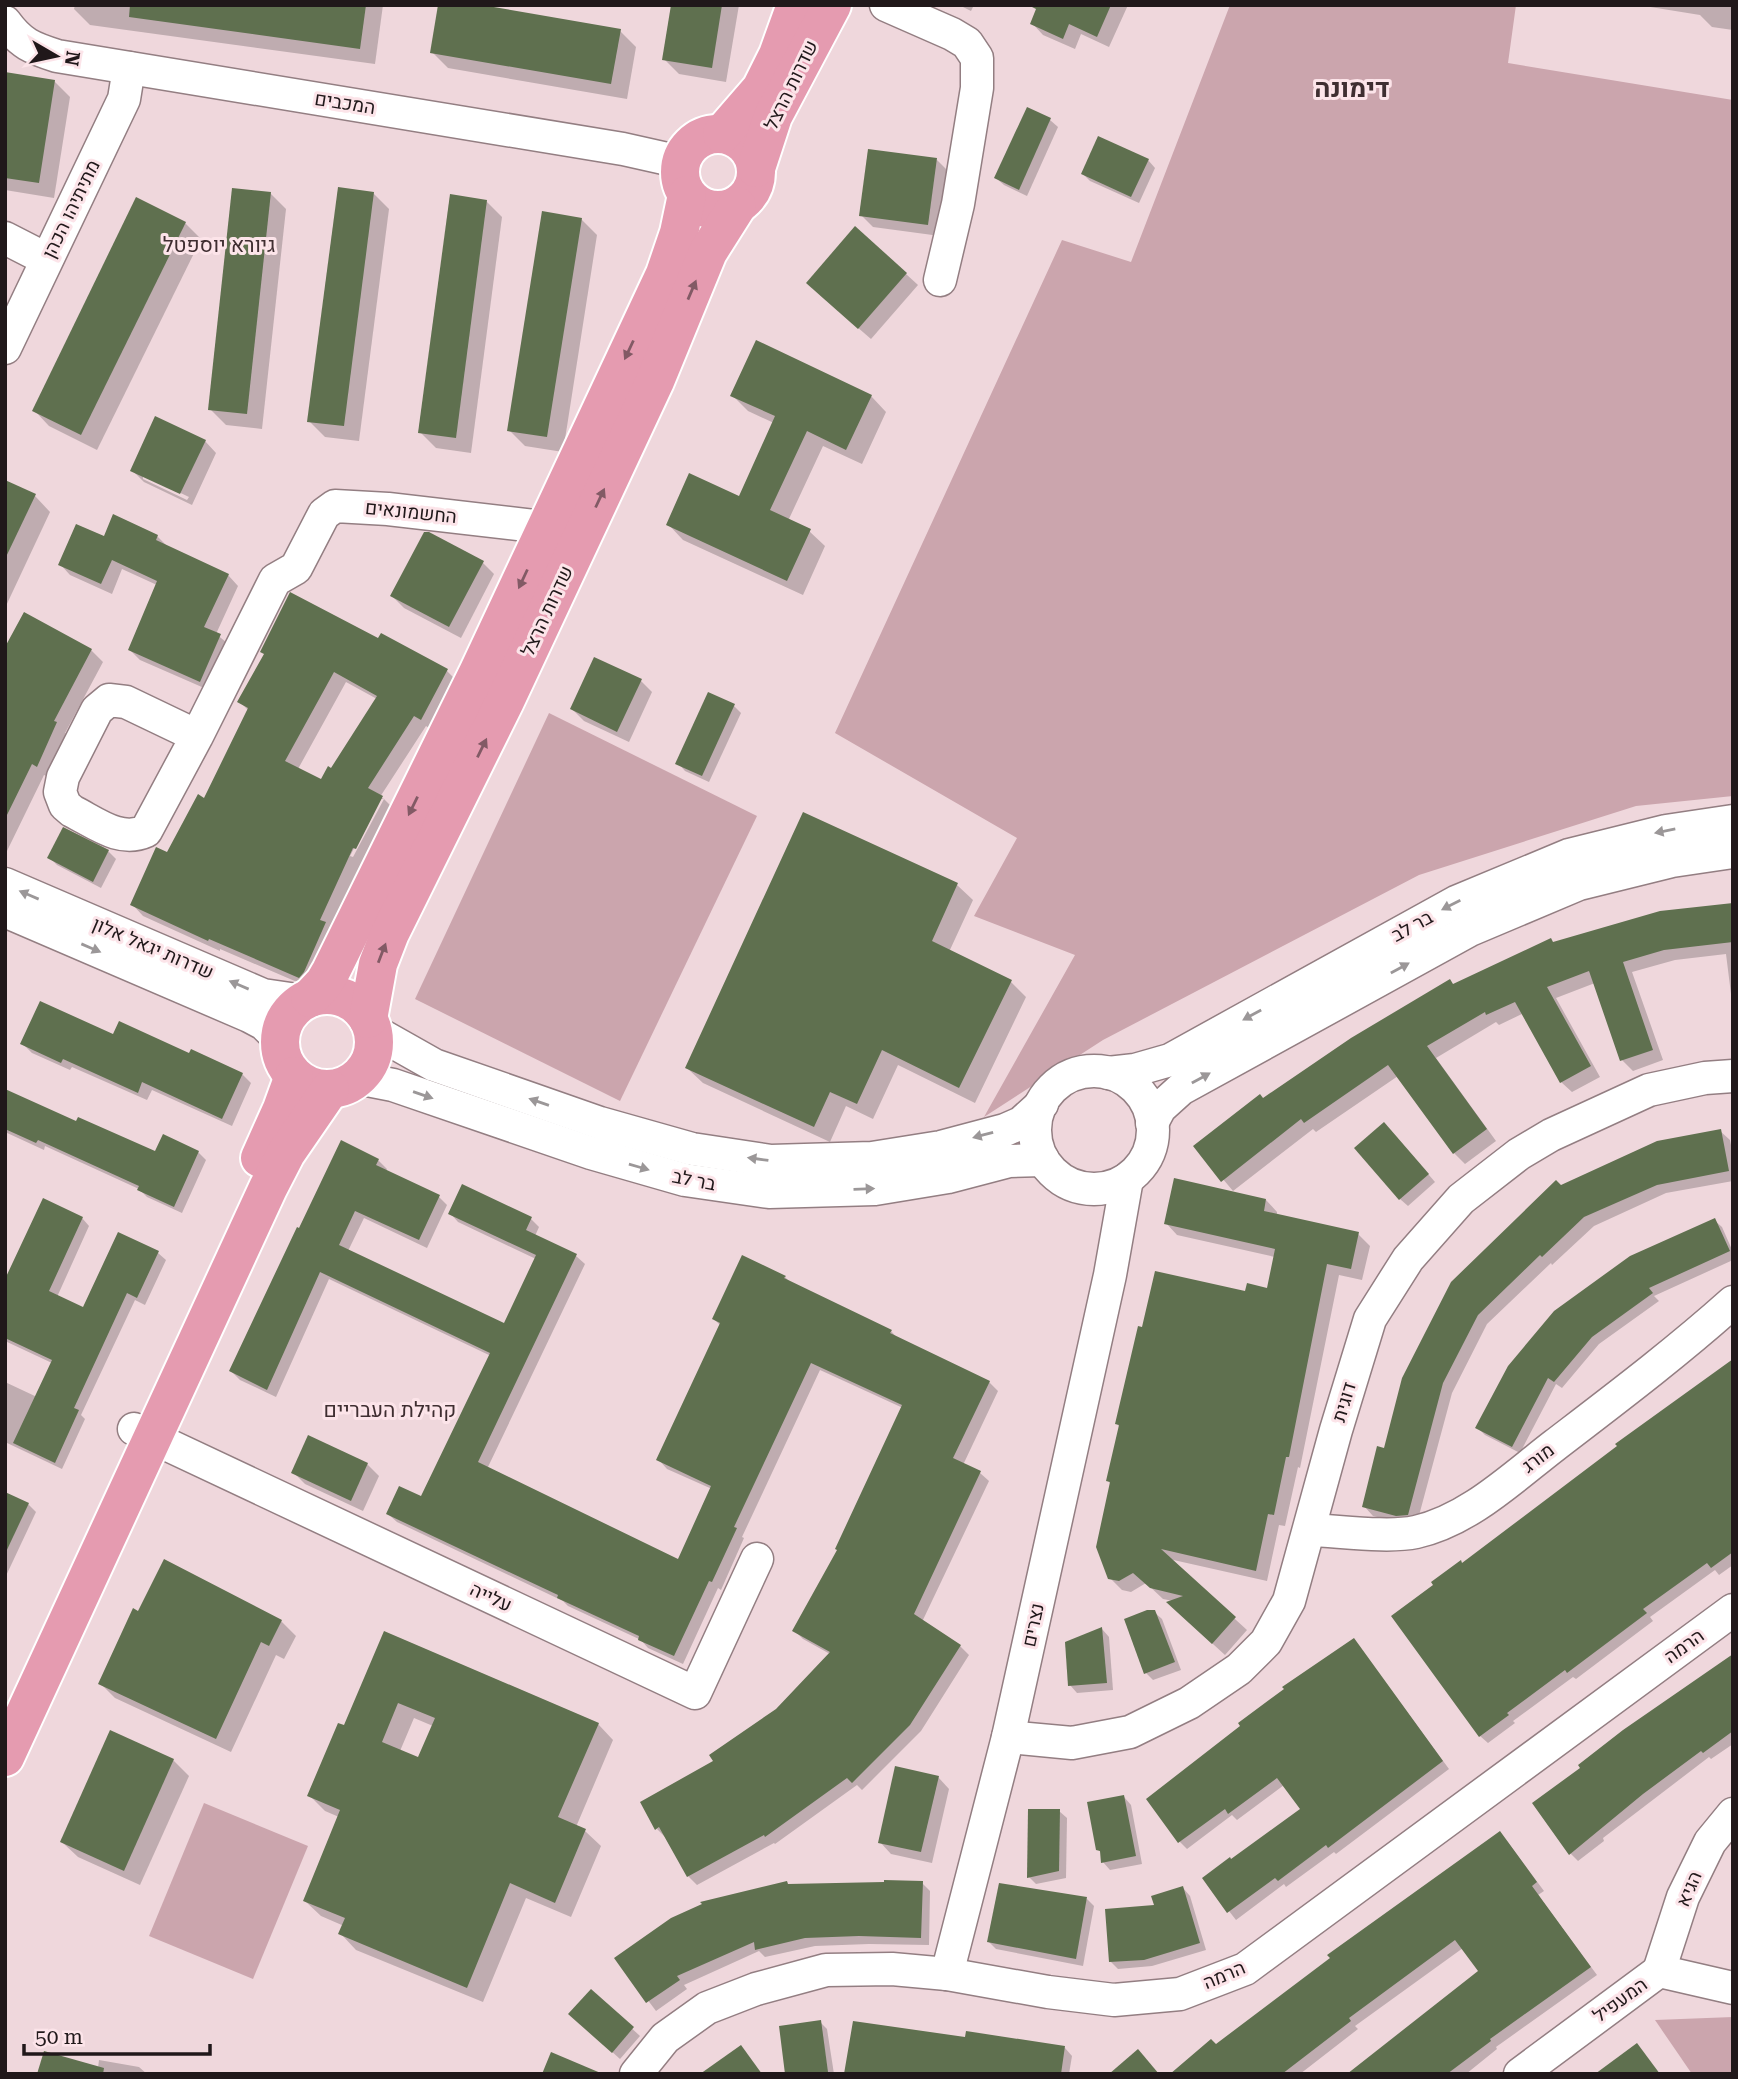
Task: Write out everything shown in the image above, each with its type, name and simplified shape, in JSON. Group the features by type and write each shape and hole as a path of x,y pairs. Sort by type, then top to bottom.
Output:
{"main road":[{"name":"שדרות הרצל","path":"722,134 761,89 778,55 796,5"},
{"name":"שדרות הרצל","path":"756,168 773,116 832,5"},
{"path":"722,134 734,137 745,144 756,168 752,190 737,206 716,211 705,208 684,179 685,152 701,137 722,134"},
{"name":"שדרות הרצל","path":"370,1025 377,964 505,701 566,529 665,274 679,233 684,179"},
{"name":"שדרות הרצל","path":"307,1000 324,984 331,971 478,673 655,381 708,251 737,206"},
{"path":"5,1708 286,1153 343,1084 370,1060 373,1048 370,1025 360,1009 336,996 323,995 307,1000 288,1016 280,1040 284,1061 293,1076 304,1084 316,1088 343,1084"},
{"path":"5,1757 267,1144 293,1076"}],"street":[{"path":"886,5 952,34 967,43 977,58 977,88 958,204 940,280"},
{"name":"המכבים","path":"10,28 30,48 57,56 623,149 684,179"},
{"name":"מתיתיהו הכהן","path":"5,348 124,99 130,68"},
{"path":"5,238 46,259"},
{"name":"החשמונאים","path":"197,736 275,580 296,568 324,514 335,506 388,509 566,529"},
{"path":"109,700 126,702 197,736 146,831 134,836 121,836 65,805 60,792 63,777 97,710 109,700"},
{"name":"בר לב","path":"1108,1073 1135,1070 1170,1060 1456,902 1569,855 1666,831 1733,821"},
{"name":"בר לב","path":"1152,1123 1160,1108 1181,1089 1470,930 1579,884 1672,861 1733,852"},
{"name":"שדרות יגאל אלון","path":"5,884 263,995 307,1000"},
{"name":"שדרות יגאל אלון","path":"5,911 249,1016 264,1024 280,1040"},
{"name":"בר לב","path":"370,1025 434,1065 600,1123 692,1149 771,1161 872,1158 941,1147 1005,1130 1021,1123 1042,1104"},
{"path":"1078,1073 1108,1073 1134,1087 1147,1103 1152,1123 1152,1143 1144,1162 1127,1179 1111,1187 1093,1190 1058,1178 1043,1160 1037,1147 1035,1129 1047,1094 1061,1081 1078,1073"},
{"name":"דוגית","path":"1008,1737 1072,1742 1130,1732 1189,1703 1239,1670 1266,1642 1290,1601 1336,1430 1370,1319 1408,1259 1461,1199 1519,1154 1550,1135 1649,1090 1705,1078 1733,1076"},
{"name":"בר לב","path":"343,1084 393,1084 590,1153 685,1180 769,1192 874,1189 948,1177 1009,1161 1043,1160"},
{"name":"נצרים","path":"947,1974 1008,1737 1110,1275 1127,1179"},
{"name":"נצרים","path":"1082,1188 1095,1208 1103,1228 1110,1275"},
{"name":"מורג","path":"1310,1530 1414,1532 1453,1519 1492,1493 1677,1352 1733,1303"},
{"name":"עלייה","path":"144,1434 695,1693 757,1559"},
{"name":"הרמה","path":"636,2074 665,2038 707,2008 756,1989 825,1970 892,1969 947,1974 1048,1992 1114,2000 1180,1994 1245,1969 1733,1610"},
{"name":"הגיא","path":"1659,1971 1684,1897 1710,1842 1733,1814"},
{"name":"המעפיל","path":"1520,2074 1659,1971 1733,1988"}],"shaded area":[{"path":"1230,5 1516,5 1508,63 1733,100 1733,796 1636,806 1419,875 1103,1040 984,1117 1075,955 974,916 1017,838 835,733 1062,240 1131,262"},
{"path":"549,713 757,816 620,1101 415,999"},
{"path":"204,1803 308,1846 253,1979 149,1936"},
{"path":"1733,2017 1733,2074 1692,2074 1655,2020"}],"building":[{"path":"130,5 366,5 360,49 129,17"},
{"path":"438,5 482,5 621,29 611,84 430,53"},
{"path":"671,5 722,5 712,68 662,60"},
{"path":"1028,5 1111,5 1097,37 1069,24 1063,39 1030,24 1036,9"},
{"path":"5,72 55,80 39,183 5,178"},
{"path":"1027,107 1051,118 1019,190 994,178"},
{"path":"1098,136 1149,159 1131,197 1081,174"},
{"path":"868,149 937,158 928,225 859,216"},
{"path":"338,187 374,192 344,426 307,422"},
{"path":"232,188 271,192 247,414 208,410"},
{"path":"450,194 487,200 456,438 418,433"},
{"path":"136,197 186,222 81,435 32,411"},
{"path":"542,211 582,218 547,437 507,431"},
{"path":"855,226 907,273 858,329 806,283"},
{"path":"756,340 872,395 846,450 807,431 770,510 811,529 787,581 666,525 689,473 739,496 775,416 730,396"},
{"path":"155,416 206,440 180,494 130,471"},
{"path":"5,480 36,494 5,559"},
{"path":"113,514 158,535 156,540 229,574 204,627 221,634 200,682 128,650 157,581 112,560 101,584 58,565 76,524 104,536"},
{"path":"424,532 429,532 484,561 449,627 390,596"},
{"path":"290,592 378,638 381,633 448,669 421,720 414,716 368,788 383,796 356,849 353,848 320,920 326,922 299,978 209,939 208,941 130,905 156,847 167,852 198,794 204,798 248,708 237,702 264,654 260,652","holes":["334,672 377,696 331,768 328,766 321,779 285,761"]},
{"path":"24,612 92,649 54,721 57,722 37,767 32,764 5,819 5,647"},
{"path":"594,657 642,679 617,732 570,709"},
{"path":"708,692 735,704 702,776 675,764"},
{"path":"803,812 958,883 932,941 1012,980 959,1088 882,1050 857,1104 830,1092 814,1127 685,1068"},
{"path":"63,827 109,850 93,882 47,858"},
{"path":"1733,903 1733,942 1664,950 1623,962 1653,1050 1620,1061 1589,971 1547,987 1591,1066 1560,1083 1515,1002 1486,1015 1485,1012 1427,1046 1487,1129 1453,1154 1388,1065 1304,1123 1301,1119 1221,1182 1193,1146 1260,1094 1263,1098 1351,1038 1450,979 1453,984 1551,938 1553,942 1660,911"},
{"path":"40,1001 113,1034 119,1021 189,1053 191,1049 243,1073 222,1119 142,1082 138,1093 63,1059 61,1063 20,1044"},
{"path":"5,1089 76,1121 78,1117 155,1151 163,1134 199,1151 174,1207 137,1190 139,1186 38,1140 36,1143 5,1129"},
{"path":"1384,1122 1429,1174 1399,1200 1354,1148"},
{"path":"1721,1129 1729,1171 1657,1185 1584,1217 1478,1315 1443,1383 1408,1515 1396,1516 1362,1507 1377,1446 1384,1448 1402,1378 1451,1282 1556,1180 1561,1185 1657,1141"},
{"path":"341,1140 379,1159 376,1165 440,1195 419,1240 355,1211 339,1245 504,1323 536,1255 448,1214 462,1184 532,1217 526,1230 577,1254 478,1462 678,1559 711,1486 656,1460 720,1323 712,1319 742,1255 892,1330 890,1333 990,1381 953,1458 981,1471 914,1614 961,1645 910,1725 852,1783 847,1778 765,1837 764,1835 687,1877 659,1827 655,1830 640,1802 713,1761 709,1755 776,1709 830,1652 792,1631 837,1550 835,1549 902,1405 811,1363 734,1527 737,1528 712,1582 709,1581 674,1656 638,1640 639,1636 557,1598 558,1595 386,1514 399,1486 421,1496 490,1353 320,1272 267,1390 229,1371"},
{"path":"1174,1178 1266,1199 1264,1211 1359,1232 1351,1269 1327,1264 1289,1457 1286,1457 1274,1515 1268,1514 1256,1571 1161,1549 1236,1617 1212,1644 1166,1602 1183,1596 1150,1588 1133,1573 1119,1581 1108,1579 1096,1547 1110,1482 1106,1481 1119,1425 1115,1424 1138,1326 1142,1327 1155,1271 1245,1291 1247,1283 1267,1288 1275,1249 1164,1224"},
{"path":"43,1198 83,1217 49,1291 83,1307 118,1232 159,1251 137,1298 127,1293 74,1408 79,1410 55,1463 13,1443 52,1360 5,1338 5,1279"},
{"path":"1715,1218 1730,1251 1649,1288 1653,1293 1592,1337 1554,1382 1548,1378 1512,1447 1475,1428 1508,1366 1554,1311 1630,1256"},
{"path":"1733,1359 1733,1552 1711,1568 1707,1563 1643,1609 1647,1613 1567,1673 1565,1670 1479,1737 1391,1616 1433,1585 1431,1582 1461,1560 1462,1563 1617,1446 1615,1444"},
{"path":"308,1435 368,1463 351,1501 291,1473"},
{"path":"5,1492 29,1503 5,1554"},
{"path":"164,1559 282,1620 269,1646 261,1642 216,1739 98,1684 133,1608 138,1611"},
{"path":"1147,1610 1155,1610 1175,1662 1144,1674 1124,1619"},
{"path":"1102,1627 1107,1683 1068,1686 1065,1642"},
{"path":"384,1631 599,1723 558,1817 586,1829 555,1903 510,1883 467,1988 338,1934 345,1918 303,1901 340,1810 307,1796 338,1723 344,1725","holes":["398,1703 435,1718 418,1757 382,1742"]},
{"path":"1354,1638 1443,1761 1328,1848 1326,1845 1278,1881 1275,1878 1227,1913 1202,1878 1300,1809 1277,1778 1228,1814 1225,1809 1178,1843 1146,1799 1240,1726 1238,1723 1284,1689 1282,1687"},
{"path":"1733,1654 1733,1731 1643,1794 1569,1855 1532,1803 1580,1768 1578,1765 1623,1730"},
{"path":"110,1730 174,1759 124,1871 60,1842"},
{"path":"895,1766 939,1776 921,1852 878,1843"},
{"path":"1124,1795 1136,1856 1101,1863 1087,1802"},
{"path":"1028,1809 1060,1809 1059,1871 1027,1878"},
{"path":"1500,1831 1537,1882 1532,1886 1591,1967 1490,2039 1491,2041 1447,2074 1347,2074 1478,1971 1455,1940 1349,2018 1351,2021 1282,2074 1170,2074 1211,2039 1216,2044 1330,1958 1327,1955"},
{"path":"787,1881 788,1884 923,1881 921,1938 805,1938 755,1950 754,1942 677,1976 680,1980 646,2003 614,1958 671,1918 702,1904 700,1902"},
{"path":"999,1883 1087,1897 1076,1959 987,1942"},
{"path":"1183,1886 1200,1943 1144,1960 1109,1962 1105,1909 1154,1905 1151,1896"},
{"path":"591,1989 634,2027 612,2053 568,2014"},
{"path":"821,2020 828,2072 785,2074 779,2026"},
{"path":"853,2021 965,2037 966,2031 1065,2046 1061,2074 844,2074"},
{"path":"1637,2043 1660,2074 1595,2074"},
{"path":"741,2045 762,2074 700,2074"},
{"path":"1138,2049 1159,2074 1109,2074"},
{"path":"44,2051 104,2068 103,2074 37,2074"},
{"path":"551,2052 603,2074 542,2074"}],"district":[{"name":"דימונה","path":"1352,88"},
{"name":"גיורא יוספטל","path":"219,245"},
{"name":"קהילת העבריים","path":"390,1410"}]}
